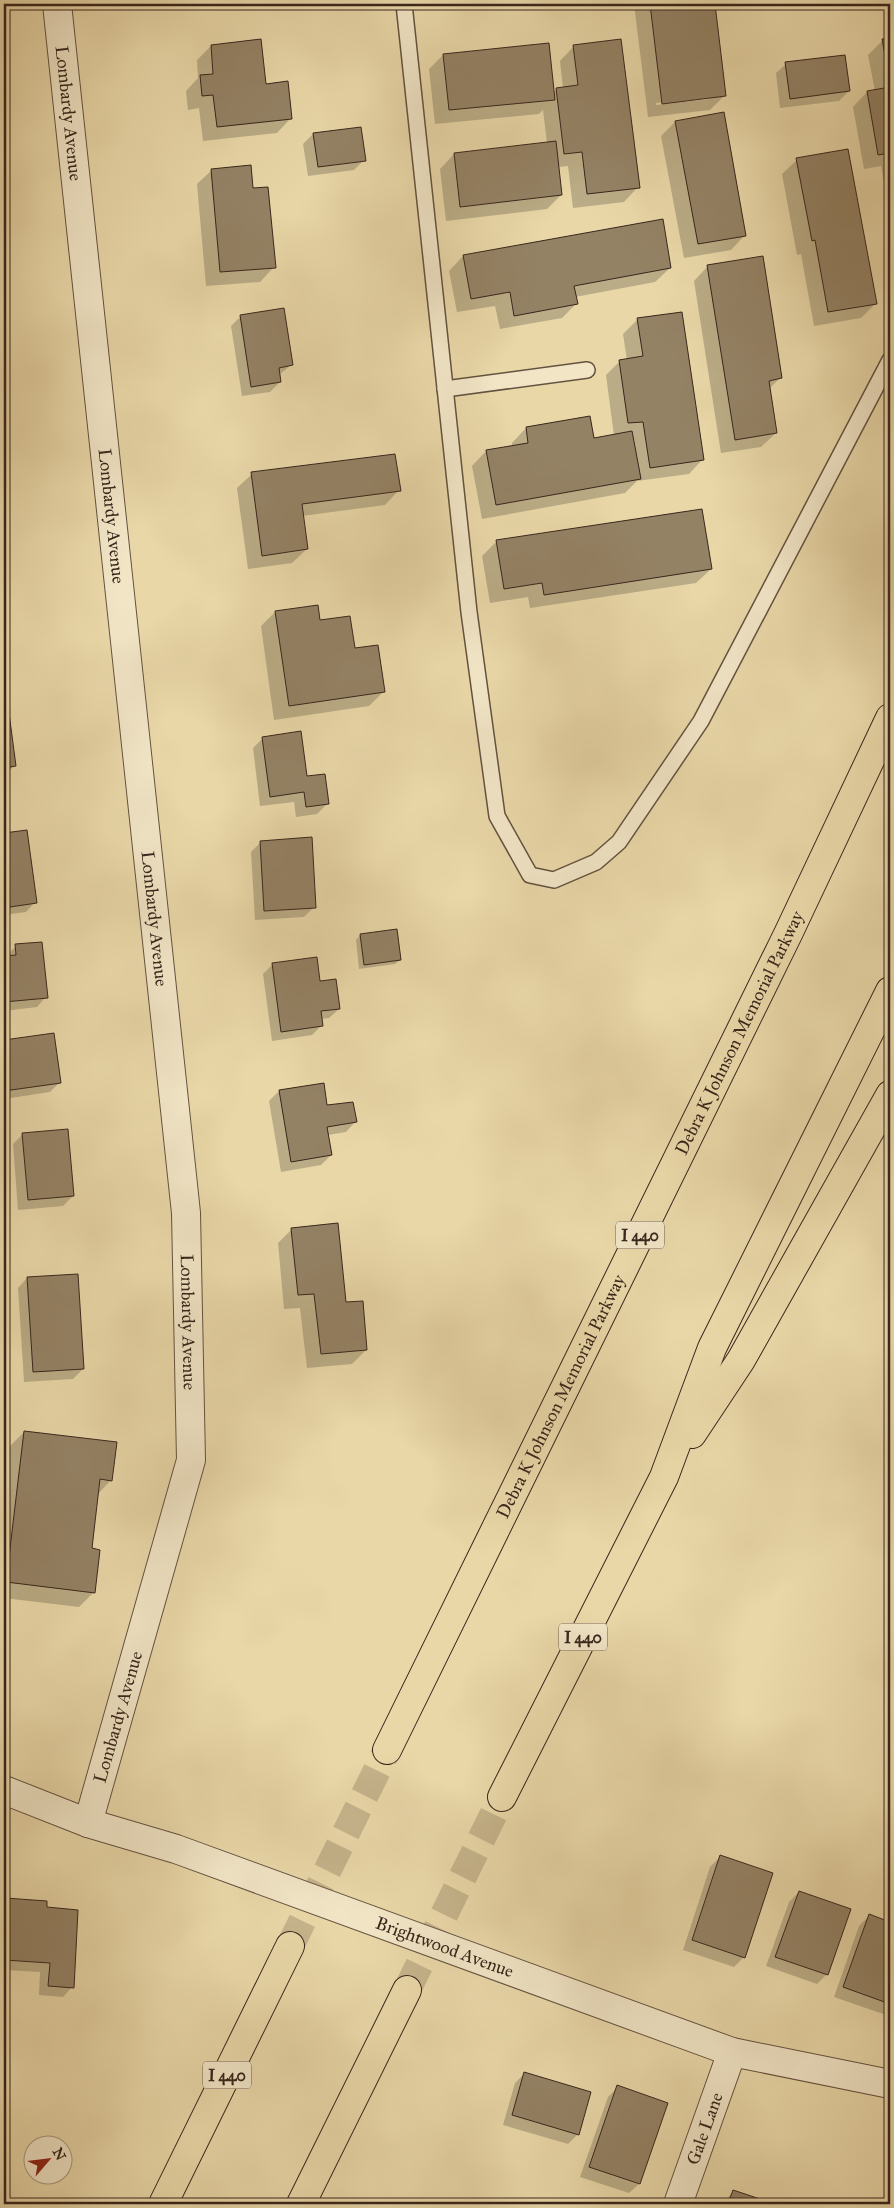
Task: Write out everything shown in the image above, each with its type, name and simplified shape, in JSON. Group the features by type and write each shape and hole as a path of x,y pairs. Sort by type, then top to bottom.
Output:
{"highway":[{"name":"Debra K Johnson Memorial Parkway","path":"387,1750 784,943 890,718"},
{"name":"I 440","path":"502,1797 664,1477 712,1348 890,991"},
{"path":"664,1477 741,1360 890,1095"},
{"name":"I 440","path":"163,2204 290,1946"},
{"path":"301,2204 407,1990"}],"street":[{"name":"Lombardy Avenue","path":"56,4 186,1213 191,1460 88,1823"},
{"name":"Brightwood Avenue","path":"4,1790 88,1823 176,1849 732,2052 890,2084"},
{"name":"Gale Lane","path":"678,2204 732,2052"}],"lane":[{"path":"404,4 469,612 497,816 530,875 554,880 596,862 619,842 701,721 890,360"},
{"path":"445,389 587,370"}],"building":[{"path":"650,4 715,4 726,96 662,104"},
{"path":"890,38 890,83 882,39"},
{"path":"261,39 266,84 288,81 292,119 217,127 213,95 202,96 200,75 213,74 211,45"},
{"path":"621,39 640,188 587,194 582,152 564,154 556,88 578,85 573,45"},
{"path":"549,43 555,100 449,110 443,54"},
{"path":"845,55 850,91 790,99 785,62"},
{"path":"890,87 890,153 878,155 867,91"},
{"path":"724,112 746,236 698,244 675,121"},
{"path":"361,127 366,161 318,167 313,133"},
{"path":"556,141 562,195 460,207 454,153"},
{"path":"848,149 877,304 828,312 815,240 812,241 796,158"},
{"path":"251,165 253,188 268,187 276,268 220,272 211,169"},
{"path":"663,219 671,268 574,286 578,304 514,316 510,292 471,299 463,255"},
{"path":"763,256 782,378 769,381 777,433 735,440 707,265"},
{"path":"284,308 293,365 279,368 281,382 251,387 240,315"},
{"path":"682,312 704,460 650,468 643,422 628,423 619,360 643,356 637,318"},
{"path":"590,416 594,438 632,431 641,479 496,505 486,450 528,443 526,427"},
{"path":"395,454 401,491 302,504 308,549 262,556 251,472"},
{"path":"702,509 712,569 544,595 542,583 504,589 496,540"},
{"path":"318,605 320,620 350,616 355,648 378,645 385,692 289,706 275,611"},
{"path":"4,698 7,698 16,766 4,768"},
{"path":"301,731 307,776 325,774 329,804 306,807 304,792 270,797 262,737"},
{"path":"27,830 37,903 10,907 8,894 4,895 4,833"},
{"path":"312,837 316,908 264,911 260,841"},
{"path":"397,929 401,960 364,965 360,934"},
{"path":"42,942 48,998 4,1002 4,956 16,955 15,944"},
{"path":"317,957 320,981 336,979 340,1009 321,1011 323,1026 281,1032 272,963"},
{"path":"54,1033 61,1083 4,1091 4,1040"},
{"path":"324,1083 327,1105 353,1102 357,1122 327,1127 332,1155 291,1162 279,1090"},
{"path":"68,1129 74,1196 28,1200 22,1133"},
{"path":"338,1223 346,1302 363,1301 367,1350 321,1354 314,1294 298,1295 291,1228"},
{"path":"78,1274 84,1369 33,1372 27,1277"},
{"path":"24,1431 117,1442 112,1481 100,1479 92,1548 100,1550 95,1593 6,1582"},
{"path":"720,1855 773,1873 745,1958 692,1940"},
{"path":"799,1891 851,1909 828,1975 775,1957"},
{"path":"5,1898 47,1901 47,1907 78,1910 74,1988 48,1986 50,1963 4,1960"},
{"path":"869,1914 890,1922 890,2004 843,1987"},
{"path":"524,2072 591,2092 579,2135 512,2115"},
{"path":"617,2085 668,2103 640,2184 589,2167"},
{"path":"733,2190 775,2204 728,2204"}],"tunnel":[{"path":"290,1946 387,1750"},
{"path":"407,1990 502,1797"}]}
